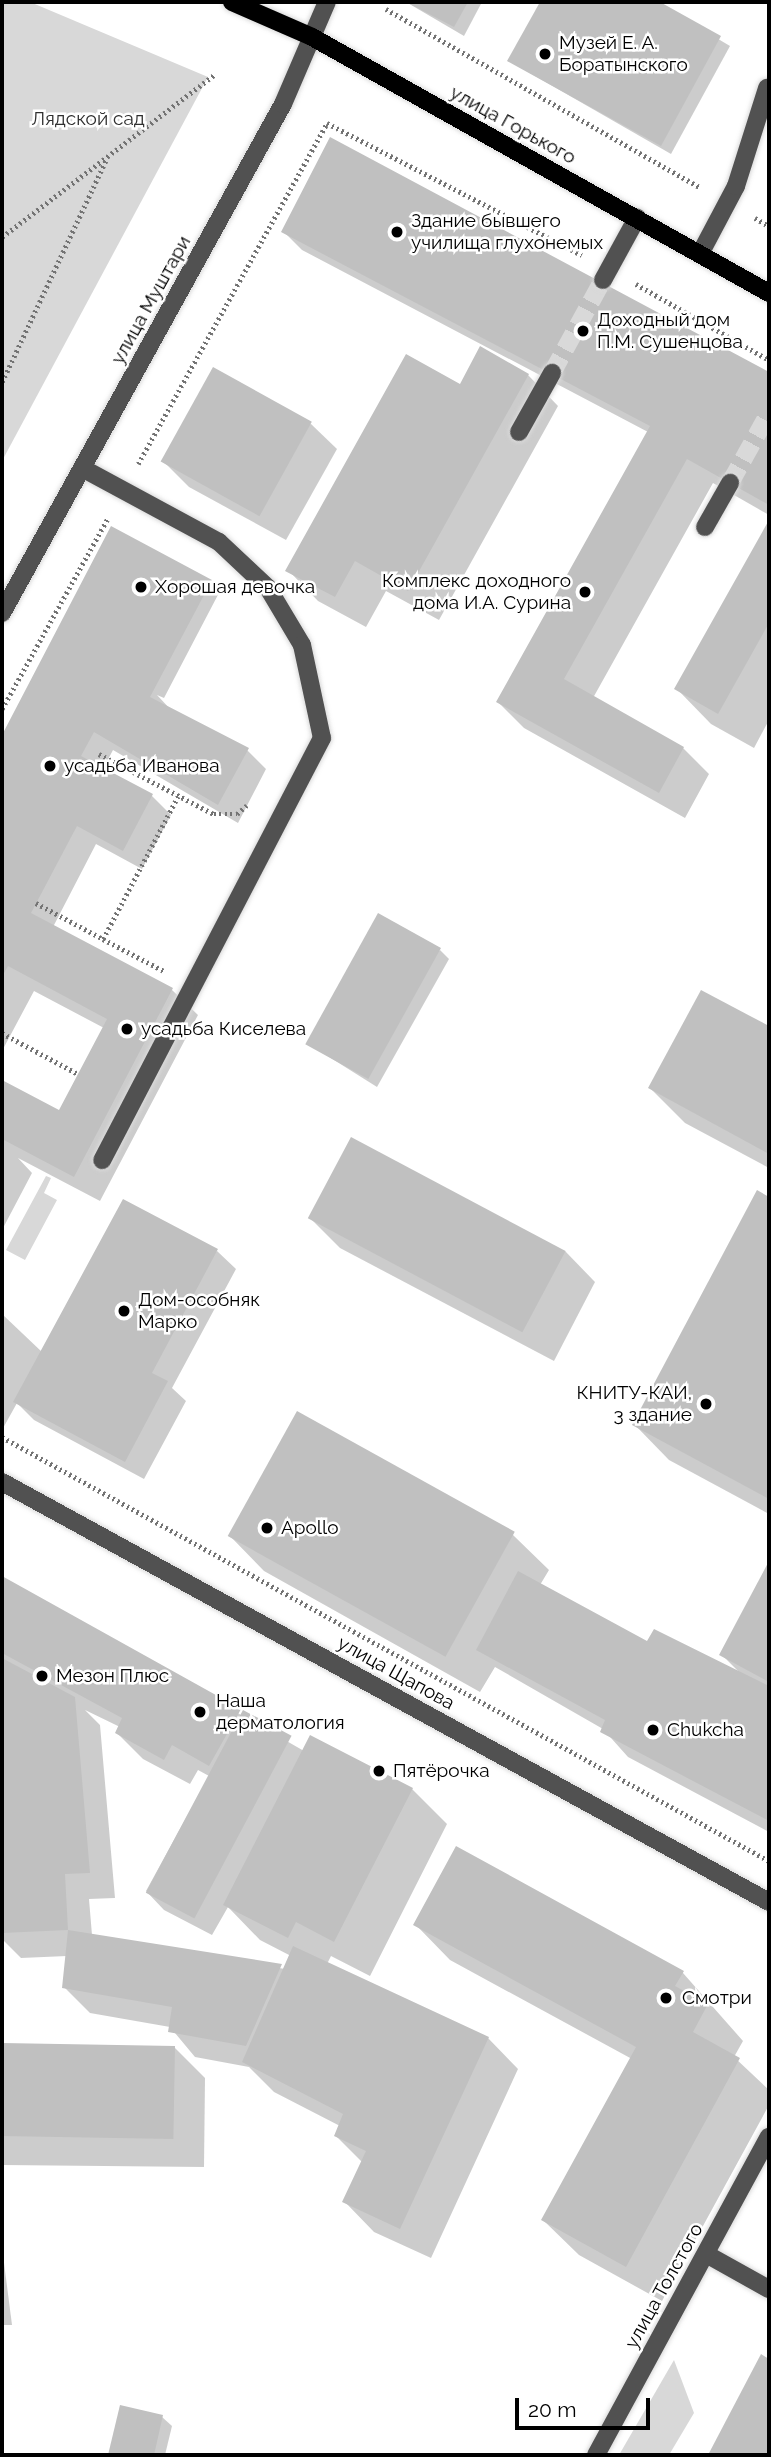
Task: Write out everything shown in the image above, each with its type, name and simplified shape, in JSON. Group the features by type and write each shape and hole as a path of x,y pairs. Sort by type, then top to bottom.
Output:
{"main road":[{"name":"улица Горького","path":"232,2 312,37 769,293"}],"street":[{"name":"улица Муштари","path":"2,613 283,104 327,2"},
{"path":"700,254 727,203 767,88"},
{"path":"607,275 637,218"},
{"path":"519,432 552,373"},
{"path":"82,468 219,542 268,588 302,645 320,709 322,738 102,1160"},
{"path":"705,527 730,483"},
{"name":"улица Щапова","path":"2,1482 769,1902"},
{"name":"улица Толстого","path":"596,2455 769,2137"},
{"path":"706,2254 769,2289"}],"path":[{"path":"386,9 769,226"},
{"path":"2,237 215,74"},
{"path":"2,709 327,123 769,360"},
{"path":"2,383 107,156"},
{"path":"99,754 178,796 227,816 247,807 253,795"},
{"path":"103,939 178,796"},
{"path":"36,903 194,986"},
{"path":"2,1033 78,1074"},
{"path":"2,1437 769,1861"}],"green space":[{"name":"Лядской сад","path":"2,2 30,2 208,77 2,461"},
{"path":"46,1176 51,1178 44,1193 57,1200 25,1260 6,1250"},
{"path":"674,2360 694,2413 669,2455 619,2455"}],"building":[{"path":"406,2 468,2 454,27"},
{"path":"540,2 660,2 721,36 661,146 507,61"},
{"path":"330,137 769,372 769,505 687,459 564,679 684,747 659,793 496,702 650,426 281,232"},
{"path":"480,346 529,374 408,591 355,561 335,597 285,571 406,354 460,384"},
{"path":"213,367 312,422 259,516 161,461"},
{"path":"769,520 769,623 718,714 674,689"},
{"path":"111,526 212,580 150,697 249,748 218,805 94,732 81,756 153,794 123,851 77,826 31,913 173,988 74,1177 2,1139 2,1080 59,1110 107,1019 8,966 2,977 2,735"},
{"path":"378,913 441,948 368,1079 305,1044"},
{"path":"701,990 769,1026 769,1154 648,1088"},
{"path":"351,1137 566,1251 522,1332 308,1218"},
{"path":"757,1190 769,1197 769,1499 632,1425"},
{"name":"Дом-особняк Марко","path":"123,1199 218,1249 152,1373 168,1381 125,1462 13,1402"},
{"path":"297,1411 515,1532 445,1657 228,1536"},
{"path":"769,1561 769,1682 719,1655"},
{"path":"518,1571 647,1641 654,1629 769,1686 769,1821 600,1732 605,1720 476,1650"},
{"path":"2,1576 241,1709 209,1766 172,1745 164,1760 115,1733 122,1718 2,1653"},
{"path":"2,1658 75,1697 90,1873 65,1874 68,1930 2,1933"},
{"path":"243,1710 292,1736 194,1919 146,1893"},
{"path":"310,1735 413,1788 334,1942 296,1922 288,1938 223,1905"},
{"path":"456,1846 684,1971 675,1986 708,2004 693,2032 740,2058 626,2267 541,2220 636,2047 413,1925"},
{"path":"68,1930 282,1964 246,2046 168,2032 172,2007 62,1988"},
{"path":"293,1946 489,2037 400,2229 342,2202 366,2151 334,2136 343,2114 242,2062"},
{"path":"2,2043 175,2046 173,2139 2,2136"},
{"path":"761,2354 769,2359 769,2455 708,2455"},
{"path":"120,2405 163,2415 154,2455 108,2455"}],"tunnel":[{"path":"552,373 603,280"},
{"path":"730,483 769,413"}],"place":[{"name":"Музей Е. А. Боратынского","path":"545,54"},
{"name":"Здание бывшего училища глухонемых","path":"397,232"},
{"name":"Доходный дом П.М. Сушенцова","path":"583,331"},
{"name":"Хорошая девочка","path":"141,587"},
{"name":"Комплекс доходного дома И.А. Сурина","path":"585,592"},
{"name":"усадьба Иванова","path":"50,766"},
{"name":"усадьба Киселева","path":"127,1029"},
{"name":"Дом-особняк Марко","path":"124,1311"},
{"name":"КНИТУ-КАИ, 3 здание","path":"706,1404"},
{"name":"Apollo","path":"267,1528"},
{"name":"Мезон Плюс","path":"42,1676"},
{"name":"Наша дерматология","path":"200,1712"},
{"name":"Chukcha","path":"653,1730"},
{"name":"Пятёрочка","path":"379,1771"},
{"name":"Смотри","path":"666,1998"}]}
